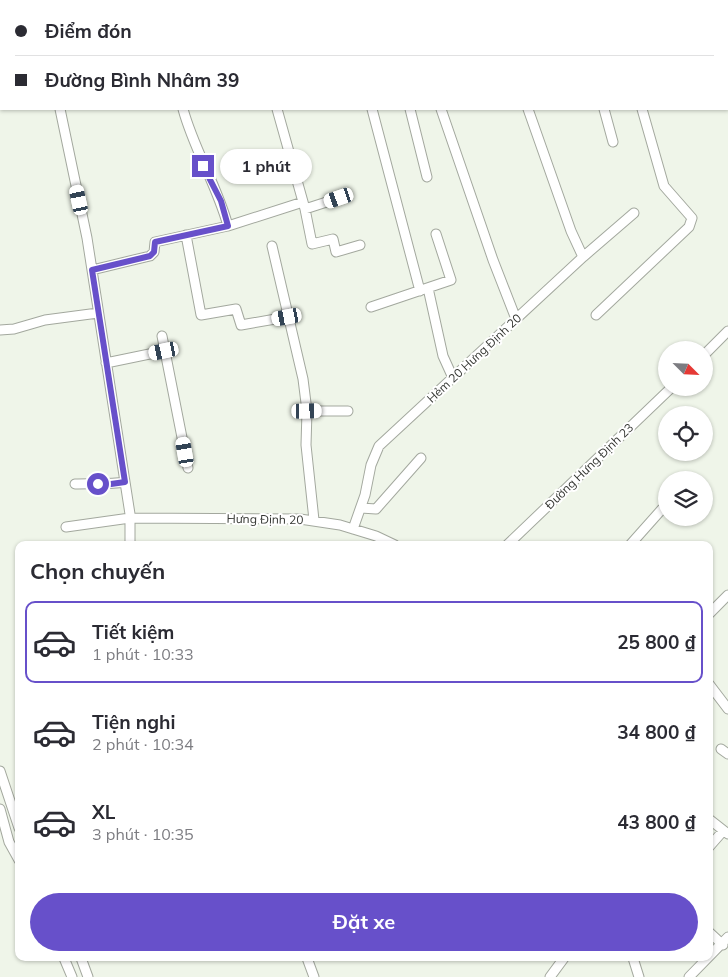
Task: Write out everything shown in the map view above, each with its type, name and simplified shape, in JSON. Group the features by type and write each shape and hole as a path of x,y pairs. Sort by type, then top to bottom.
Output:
{"street":[{"path":"60,110 92,270 125,482 130,518 130,541"},
{"path":"183,110 198,154 221,201 228,226"},
{"path":"277,110 304,206 312,244 334,239 336,252 360,245"},
{"path":"372,110 443,356 453,378"},
{"path":"410,110 427,177"},
{"path":"441,110 493,260 516,319"},
{"path":"528,110 571,231 583,257"},
{"path":"604,110 613,142"},
{"path":"596,315 689,227 692,218 664,186 642,110"},
{"path":"92,270 150,256 154,252 155,242 339,198"},
{"name":"Hẻm 20 Hưng Định 20","path":"354,529 371,465 379,446 583,257 634,213"},
{"path":"371,307 451,280 436,234"},
{"path":"186,236 201,315 236,310 240,325 287,317"},
{"path":"272,246 303,380 307,411 306,445 314,520"},
{"path":"0,330 14,329 45,320 98,314"},
{"path":"713,346 728,331"},
{"path":"162,336 188,468"},
{"path":"106,363 164,351"},
{"name":"Đường Hưng Định 23","path":"511,541 662,396"},
{"path":"307,411 348,411"},
{"path":"361,508 376,509 421,458"},
{"path":"75,484 93,482 104,485 125,482"},
{"path":"634,541 658,514"},
{"name":"Hưng Định 20","path":"66,527 130,518 314,520 354,529 387,541"},
{"path":"713,610 728,595"},
{"path":"713,689 728,709"},
{"path":"0,771 15,816"},
{"path":"0,808 9,842 15,853"},
{"path":"713,822 725,833 713,844"},
{"path":"713,934 725,941 713,953"},
{"path":"65,961 72,977"},
{"path":"82,961 88,977"},
{"path":"308,961 314,977"},
{"path":"550,977 562,961"},
{"path":"635,961 639,977"},
{"path":"689,977 705,961"}],"route":[{"path":"98,484 125,482 92,270 153,255 155,242 228,226 221,201 203,166"}]}
